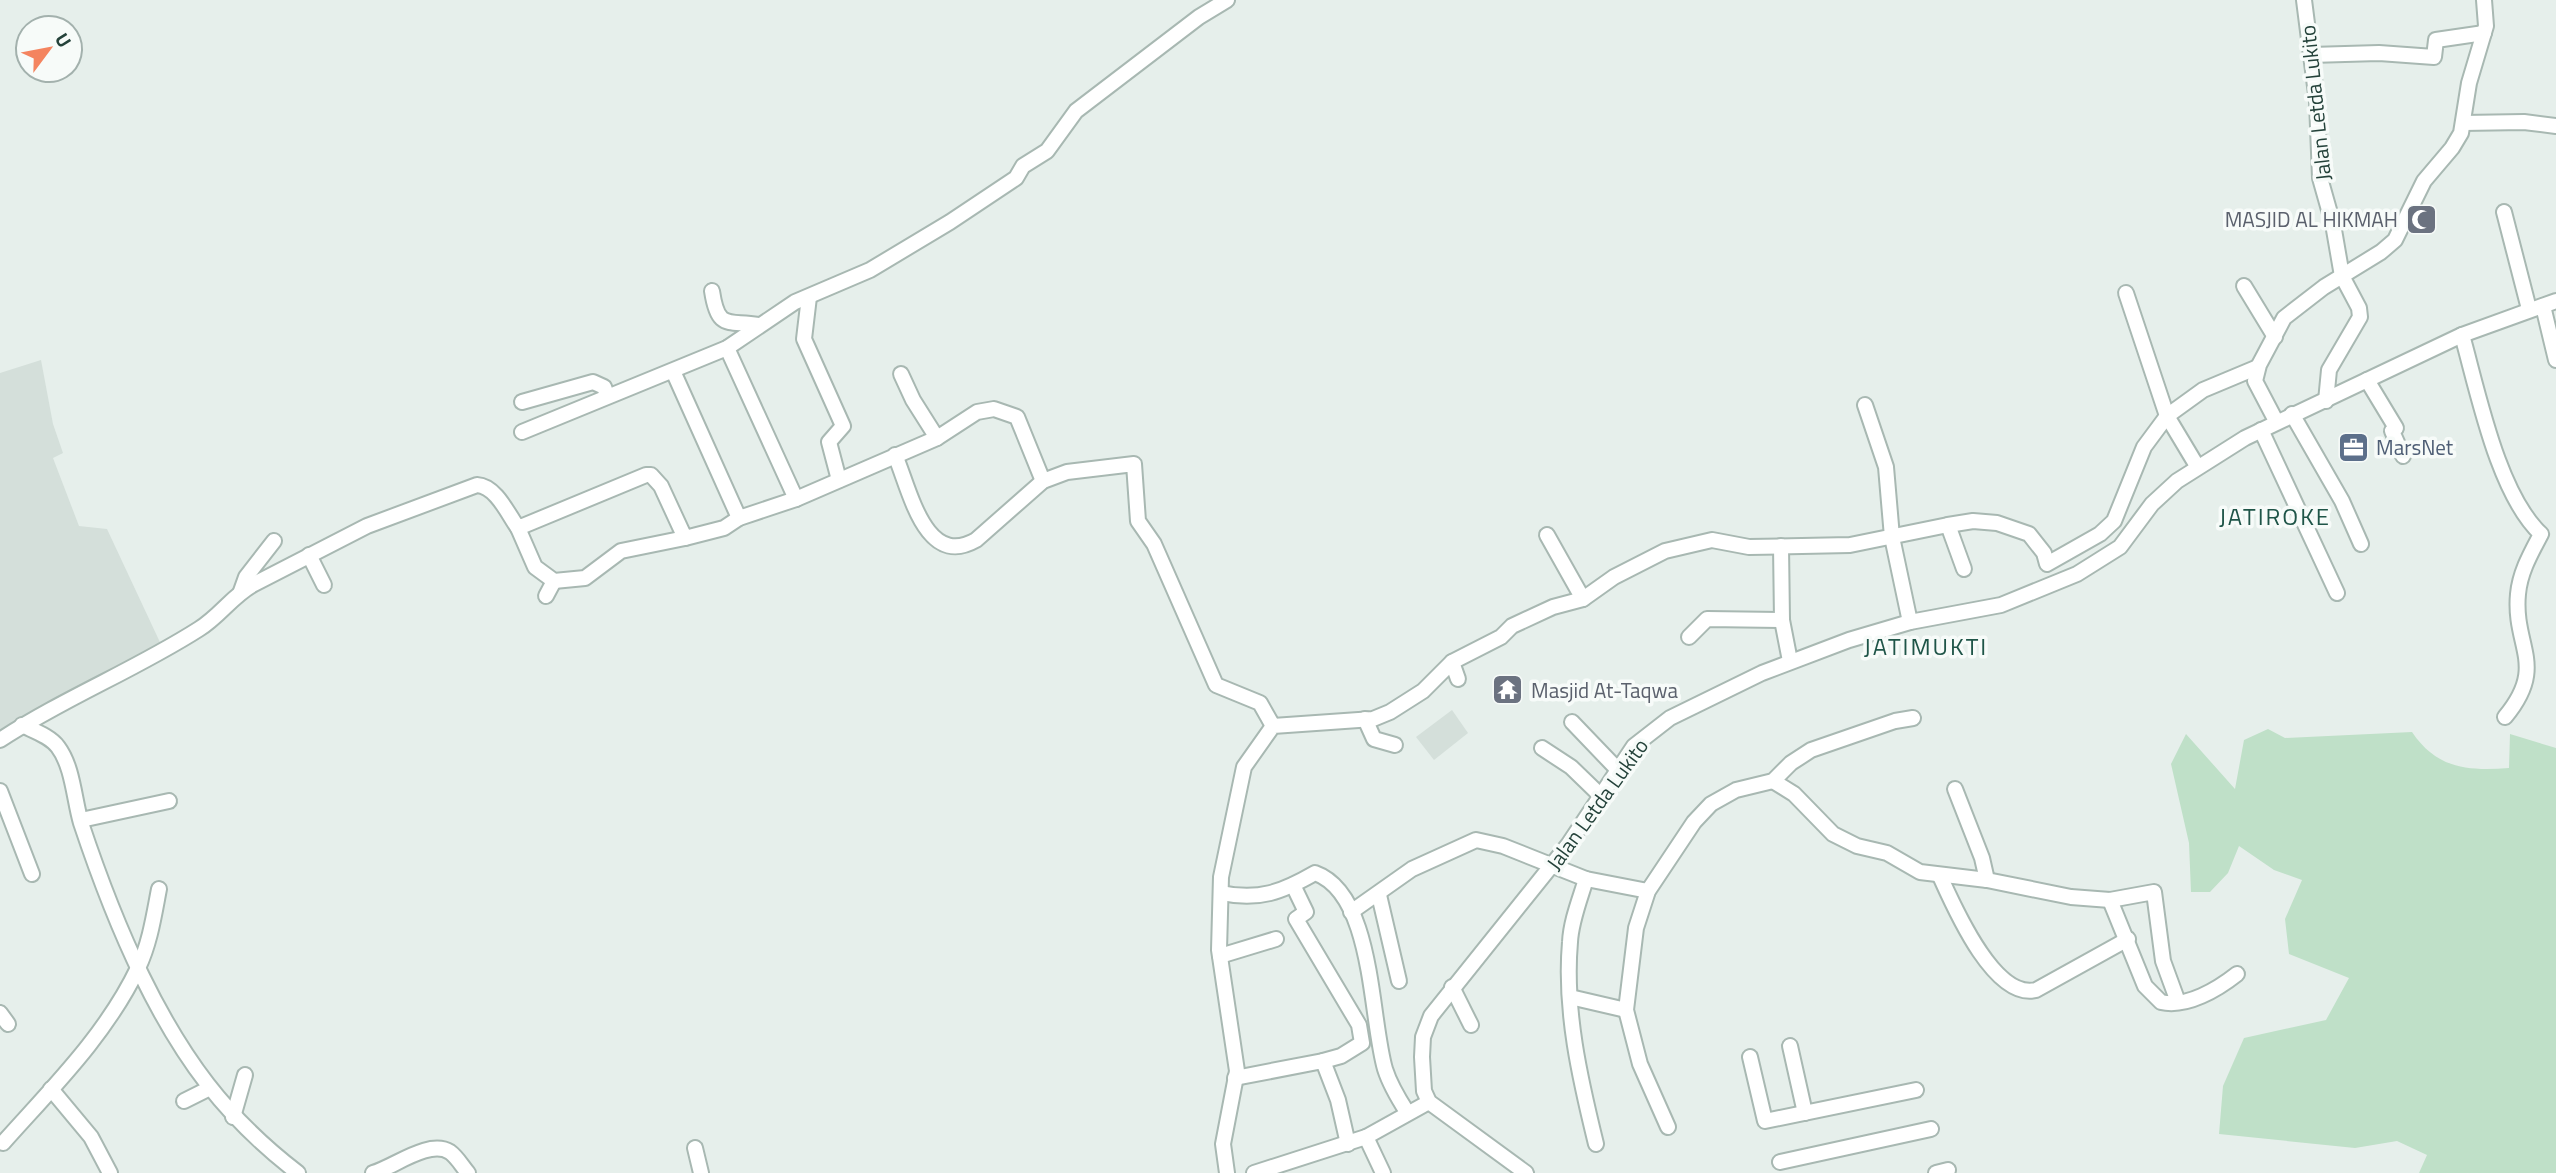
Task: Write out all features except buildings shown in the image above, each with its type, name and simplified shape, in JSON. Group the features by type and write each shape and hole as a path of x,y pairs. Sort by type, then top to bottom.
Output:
{"street":[{"path":"522,432 727,348 758,325 808,297 870,270 1016,178 1023,166 1047,150 1076,111 1199,17 1227,0"},
{"name":"Jalan Letda Lukito","path":"2305,0 2320,178 2333,224 2342,276 2359,308 2360,317 2329,370 2326,401"},
{"path":"2276,421 2255,381 2258,368 2284,318 2395,240 2424,181 2452,148 2463,123 2469,83 2484,33 2487,17 2484,0"},
{"path":"2311,55 2379,53 2434,57 2437,40 2484,33"},
{"path":"2463,123 2524,122 2556,126"},
{"path":"2504,212 2543,306 2556,360"},
{"path":"2244,286 2275,337"},
{"path":"712,291 714,304 723,320 731,325 758,325"},
{"path":"2126,293 2167,416 2197,466"},
{"path":"808,297 804,339 843,426 830,442 839,480"},
{"name":"Jalan Letda Lukito","path":"1429,1102 1424,1091 1423,1037 1431,1016 1552,867 1618,770 1644,737 1670,718 1790,661 1910,622 2001,605 2058,581 2111,555 2127,539 2152,504 2197,466 2276,421 2326,401 2462,335 2543,306"},
{"path":"2462,335 2507,482 2526,520 2549,532 2520,577 2517,597 2527,656 2524,690 2505,717"},
{"path":"727,348 796,499"},
{"path":"2047,564 2100,534 2114,522 2144,447 2167,416 2203,390 2258,368"},
{"path":"673,371 739,518"},
{"path":"901,374 913,400 937,438"},
{"path":"2367,380 2396,428 2392,431 2403,456"},
{"path":"522,402 593,382 604,387 607,395"},
{"path":"1865,405 1886,467 1892,537 1910,622"},
{"path":"0,740 22,725 200,629 241,591 367,526 477,485 494,493 518,528 535,566 554,582 585,578 621,551 724,528 739,518 796,499 937,438 977,412 994,409 1017,417 1043,481"},
{"path":"2292,414 2342,501 2361,544"},
{"path":"2261,430 2337,593"},
{"path":"895,455 929,535 946,546 964,547 976,540 1043,481 1067,472 1134,464 1138,521 1154,544 1216,685 1260,703 1273,726"},
{"path":"518,528 646,475 656,479 685,538"},
{"path":"1273,726 1365,719 1390,712 1409,701 1452,662 1501,637 1512,626 1535,614 1583,599 1614,577 1665,551 1712,540 1749,547 1850,545 1973,521 1997,523 2029,534 2044,553 2047,564 2058,581"},
{"path":"1948,525 1964,569"},
{"path":"1547,535 1583,599"},
{"path":"241,591 246,577 274,541"},
{"path":"1781,546 1782,621 1790,661"},
{"path":"309,555 324,585"},
{"path":"545,596 554,582"},
{"path":"1689,637 1707,620 1782,621"},
{"path":"1452,662 1458,679"},
{"path":"1668,1127 1640,1064 1626,1010 1636,928 1648,891 1694,822 1711,804 1736,790 1773,781 1790,763 1811,750 1895,721 1913,718"},
{"path":"1365,719 1374,739 1395,745"},
{"path":"1572,722 1618,770"},
{"path":"22,725 58,746 67,767 81,820 138,967 208,1089 233,1117 298,1173"},
{"path":"1227,1173 1223,1144 1237,1072 1220,956 1220,877 1244,767 1273,726"},
{"path":"1542,748 1571,767 1602,797"},
{"path":"1773,781 1794,794 1833,834 1857,846 1887,853 1920,872 1987,880 2071,897 2110,900 2154,892 2163,961 2178,1003"},
{"path":"1955,789 1982,858 1987,880"},
{"path":"0,791 32,874"},
{"path":"81,820 169,801"},
{"path":"1351,912 1379,895 1412,869 1440,858 1465,842 1476,840 1503,846 1586,879 1648,891"},
{"path":"1221,893 1246,898 1259,897 1293,885 1315,873 1330,878 1351,912 1365,949 1385,1067 1392,1088 1407,1112"},
{"path":"1940,876 1957,912 1988,963 2009,985 2022,991 2036,990 2128,939"},
{"path":"1586,879 1570,940 1570,997 1584,1095 1596,1144"},
{"path":"1235,1078 1323,1061 1341,1056 1362,1043 1359,1025 1296,919 1306,912 1293,885"},
{"path":"3,1143 91,1043 138,967 159,889"},
{"path":"1379,895 1399,981"},
{"path":"2110,900 2142,979 2152,996 2161,1002 2178,1003 2221,988 2237,974"},
{"path":"1220,956 1276,939"},
{"path":"1452,987 1471,1025"},
{"path":"1570,997 1626,1010"},
{"path":"1790,1046 1805,1113"},
{"path":"1751,1057 1765,1121 1916,1090"},
{"path":"1323,1061 1338,1100 1348,1144"},
{"path":"233,1117 245,1074"},
{"path":"51,1089 90,1137 110,1173"},
{"path":"184,1101 208,1089"},
{"path":"1254,1173 1366,1137 1429,1102 1525,1173"},
{"path":"1780,1162 1931,1129"},
{"path":"1366,1137 1383,1173"},
{"path":"373,1173 430,1149 441,1148 452,1154 468,1173"},
{"path":"695,1148 701,1173"}],"shaded area":[{"path":"41,360 53,424 63,453 53,458 79,526 107,529 165,653 0,736 0,373"},
{"path":"1452,710 1468,733 1434,760 1416,737"}],"green space":[{"path":"2268,729 2285,738 2412,732 2432,754 2443,760 2454,765 2480,769 2509,768 2510,734 2556,748 2556,1173 2419,1173 2427,1155 2397,1141 2355,1148 2219,1134 2223,1086 2244,1038 2326,1020 2349,978 2289,954 2285,919 2302,880 2274,870 2239,846 2228,873 2210,892 2191,892 2189,843 2171,764 2186,734 2235,789 2244,740"}],"place":[{"name":"MASJID AL HIKMAH","path":"2421,219"},
{"name":"MarsNet","path":"2353,447"},
{"name":"Masjid At-Taqwa","path":"1508,690"}],"district":[{"name":"JATIROKE","path":"2275,516"},
{"name":"JATIMUKTI","path":"1926,646"}]}
